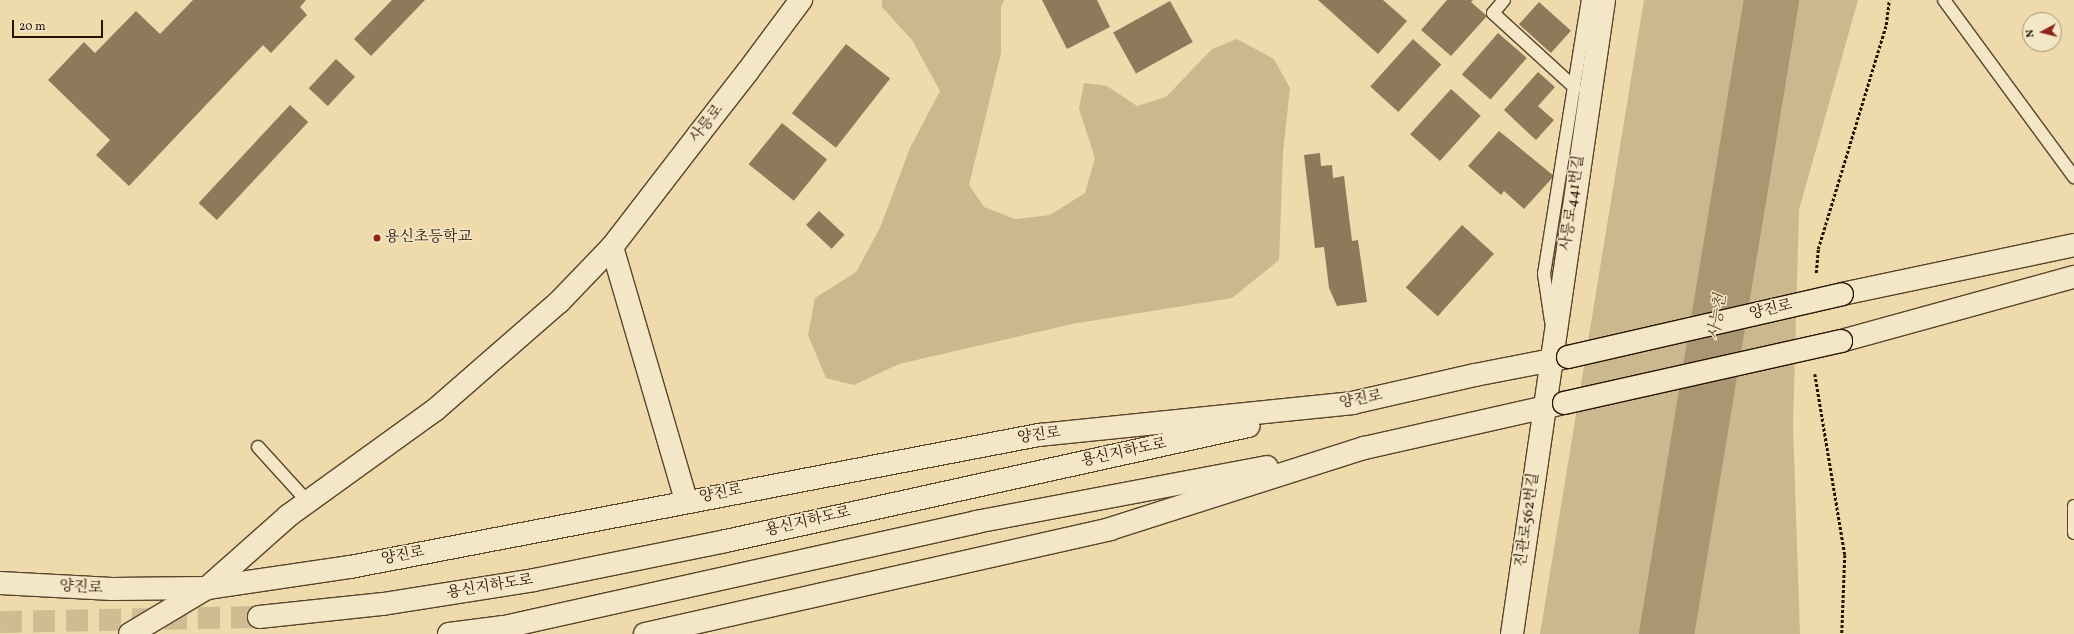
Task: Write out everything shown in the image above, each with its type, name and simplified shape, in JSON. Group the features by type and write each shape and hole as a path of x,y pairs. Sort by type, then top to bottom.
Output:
{"main road":[{"name":"사릉로","path":"207,588 288,516 435,410 559,302 612,247 748,72 801,0"},
{"name":"사릉로441번길","path":"1554,405 1557,353 1604,0"},
{"name":"양진로","path":"0,583 112,589 207,588 350,567 686,500 1039,435 1352,403 1475,375 1557,353 2074,245"},
{"path":"612,247 686,500"},
{"path":"449,634 504,627 976,522 1364,448 1841,341 2074,277"},
{"name":"용신지하도로","path":"259,617 383,604 542,578 1352,403"},
{"name":"진관로562번길","path":"1512,634 1554,405"},
{"path":"645,634 1110,529 1364,448"},
{"path":"130,634 207,588"}],"lane":[{"path":"1504,0 1493,13 1575,88"},
{"path":"1557,353 1544,274 1588,0"},
{"path":"1944,0 2074,177"},
{"path":"258,447 308,502"},
{"path":"2074,506 2074,533"}],"shaded area":[{"path":"882,0 1004,0 1001,7 1001,53 969,185 984,207 1015,219 1050,215 1085,193 1095,158 1079,109 1084,83 1107,86 1137,106 1166,97 1212,49 1237,39 1274,59 1290,88 1283,153 1279,260 1232,298 1072,324 899,364 854,385 826,378 808,335 815,298 856,272 880,228 910,148 940,91 912,40 882,7"},
{"path":"1644,0 1858,0 1799,210 1793,425 1800,634 1540,634"}],"building":[{"path":"193,0 306,0 300,7 307,15 271,53 263,45 129,186 96,155 110,140 48,80 84,42 95,53 136,11 160,34"},
{"path":"392,0 425,0 371,56 354,39"},
{"path":"1042,0 1097,0 1110,27 1067,49"},
{"path":"1318,0 1383,0 1407,21 1378,54"},
{"path":"1447,0 1473,0 1471,2 1487,16 1451,56 1421,30"},
{"path":"1170,1 1193,42 1136,74 1113,33"},
{"path":"1539,2 1571,31 1551,53 1519,24"},
{"path":"1498,33 1527,58 1491,99 1462,75"},
{"path":"1413,39 1441,64 1398,112 1370,87"},
{"path":"846,44 890,78 836,148 792,113"},
{"path":"336,59 355,77 328,106 309,88"},
{"path":"1538,72 1555,87 1538,106 1554,120 1536,140 1504,110"},
{"path":"1451,89 1481,116 1440,161 1410,134"},
{"path":"290,105 308,122 217,220 199,203"},
{"path":"782,123 827,160 794,201 749,164"},
{"path":"1499,131 1554,176 1524,209 1504,191 1501,195 1468,166"},
{"path":"1320,153 1321,166 1332,165 1333,178 1344,176 1352,241 1358,240 1367,302 1337,306 1329,288 1324,247 1315,248 1304,155"},
{"path":"819,211 845,235 832,249 806,225"},
{"path":"1462,225 1494,254 1438,316 1406,287"}],"waterway":[{"name":"사능천","path":"1666,634 1771,0"}],"tunnel":[{"path":"0,622 259,617"}],"place":[{"name":"용신초등학교","path":"377,238"}]}
